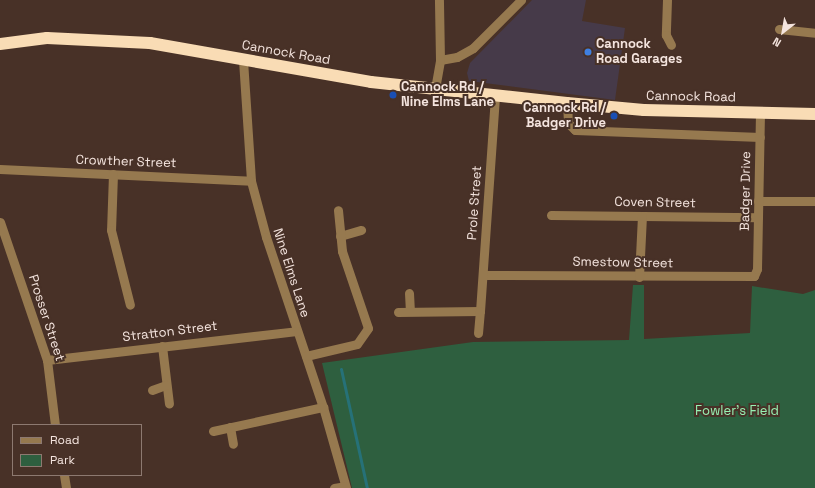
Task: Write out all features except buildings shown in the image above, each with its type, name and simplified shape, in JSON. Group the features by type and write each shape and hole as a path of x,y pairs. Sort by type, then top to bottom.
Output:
{"highway":[{"name":"Cannock Road","path":"0,44 47,38 98,39 150,43 371,82 495,96 644,110 815,114"}],"street":[{"path":"435,89 440,60 439,0"},
{"path":"440,60 457,57 472,48 521,0"},
{"path":"667,0 666,35 671,45"},
{"path":"779,29 815,33"},
{"name":"Nine Elms Lane","path":"243,60 251,181 296,331 324,407 346,487"},
{"name":"Prole Street","path":"478,333 495,96"},
{"path":"567,103 568,123 575,130 760,137"},
{"name":"Badger Drive","path":"757,269 760,113"},
{"name":"Crowther Street","path":"0,169 251,181"},
{"path":"113,174 111,230 130,305"},
{"path":"758,201 815,201"},
{"path":"306,356 357,344 368,328 340,236 338,210"},
{"name":"Coven Street","path":"551,215 758,217"},
{"path":"639,277 642,216"},
{"name":"Prosser Street","path":"0,222 47,360 55,424"},
{"path":"340,236 361,230"},
{"name":"Smestow Street","path":"483,275 749,278 757,269"},
{"path":"409,293 410,311"},
{"path":"398,312 480,311"},
{"name":"Stratton Street","path":"47,360 296,331"},
{"path":"162,346 169,404"},
{"path":"152,390 166,385"},
{"path":"213,431 324,407"},
{"path":"230,427 233,444"},
{"path":"64,476 66,488"},
{"path":"334,488 346,487"}],"shaded area":[{"path":"532,0 586,0 582,21 625,28 615,100 469,81 467,73 470,63"}],"green space":[{"name":"Fowler's Field","path":"633,285 644,285 644,339 750,333 752,286 803,294 815,290 815,488 352,488 322,363 473,342 629,340"}],"waterway":[{"path":"341,369 367,488"}],"place":[{"name":"Cannock Road Garages","path":"588,52"},
{"name":"Cannock Rd / Nine Elms Lane","path":"393,95"},
{"name":"Cannock Rd / Badger Drive","path":"614,116"}]}
